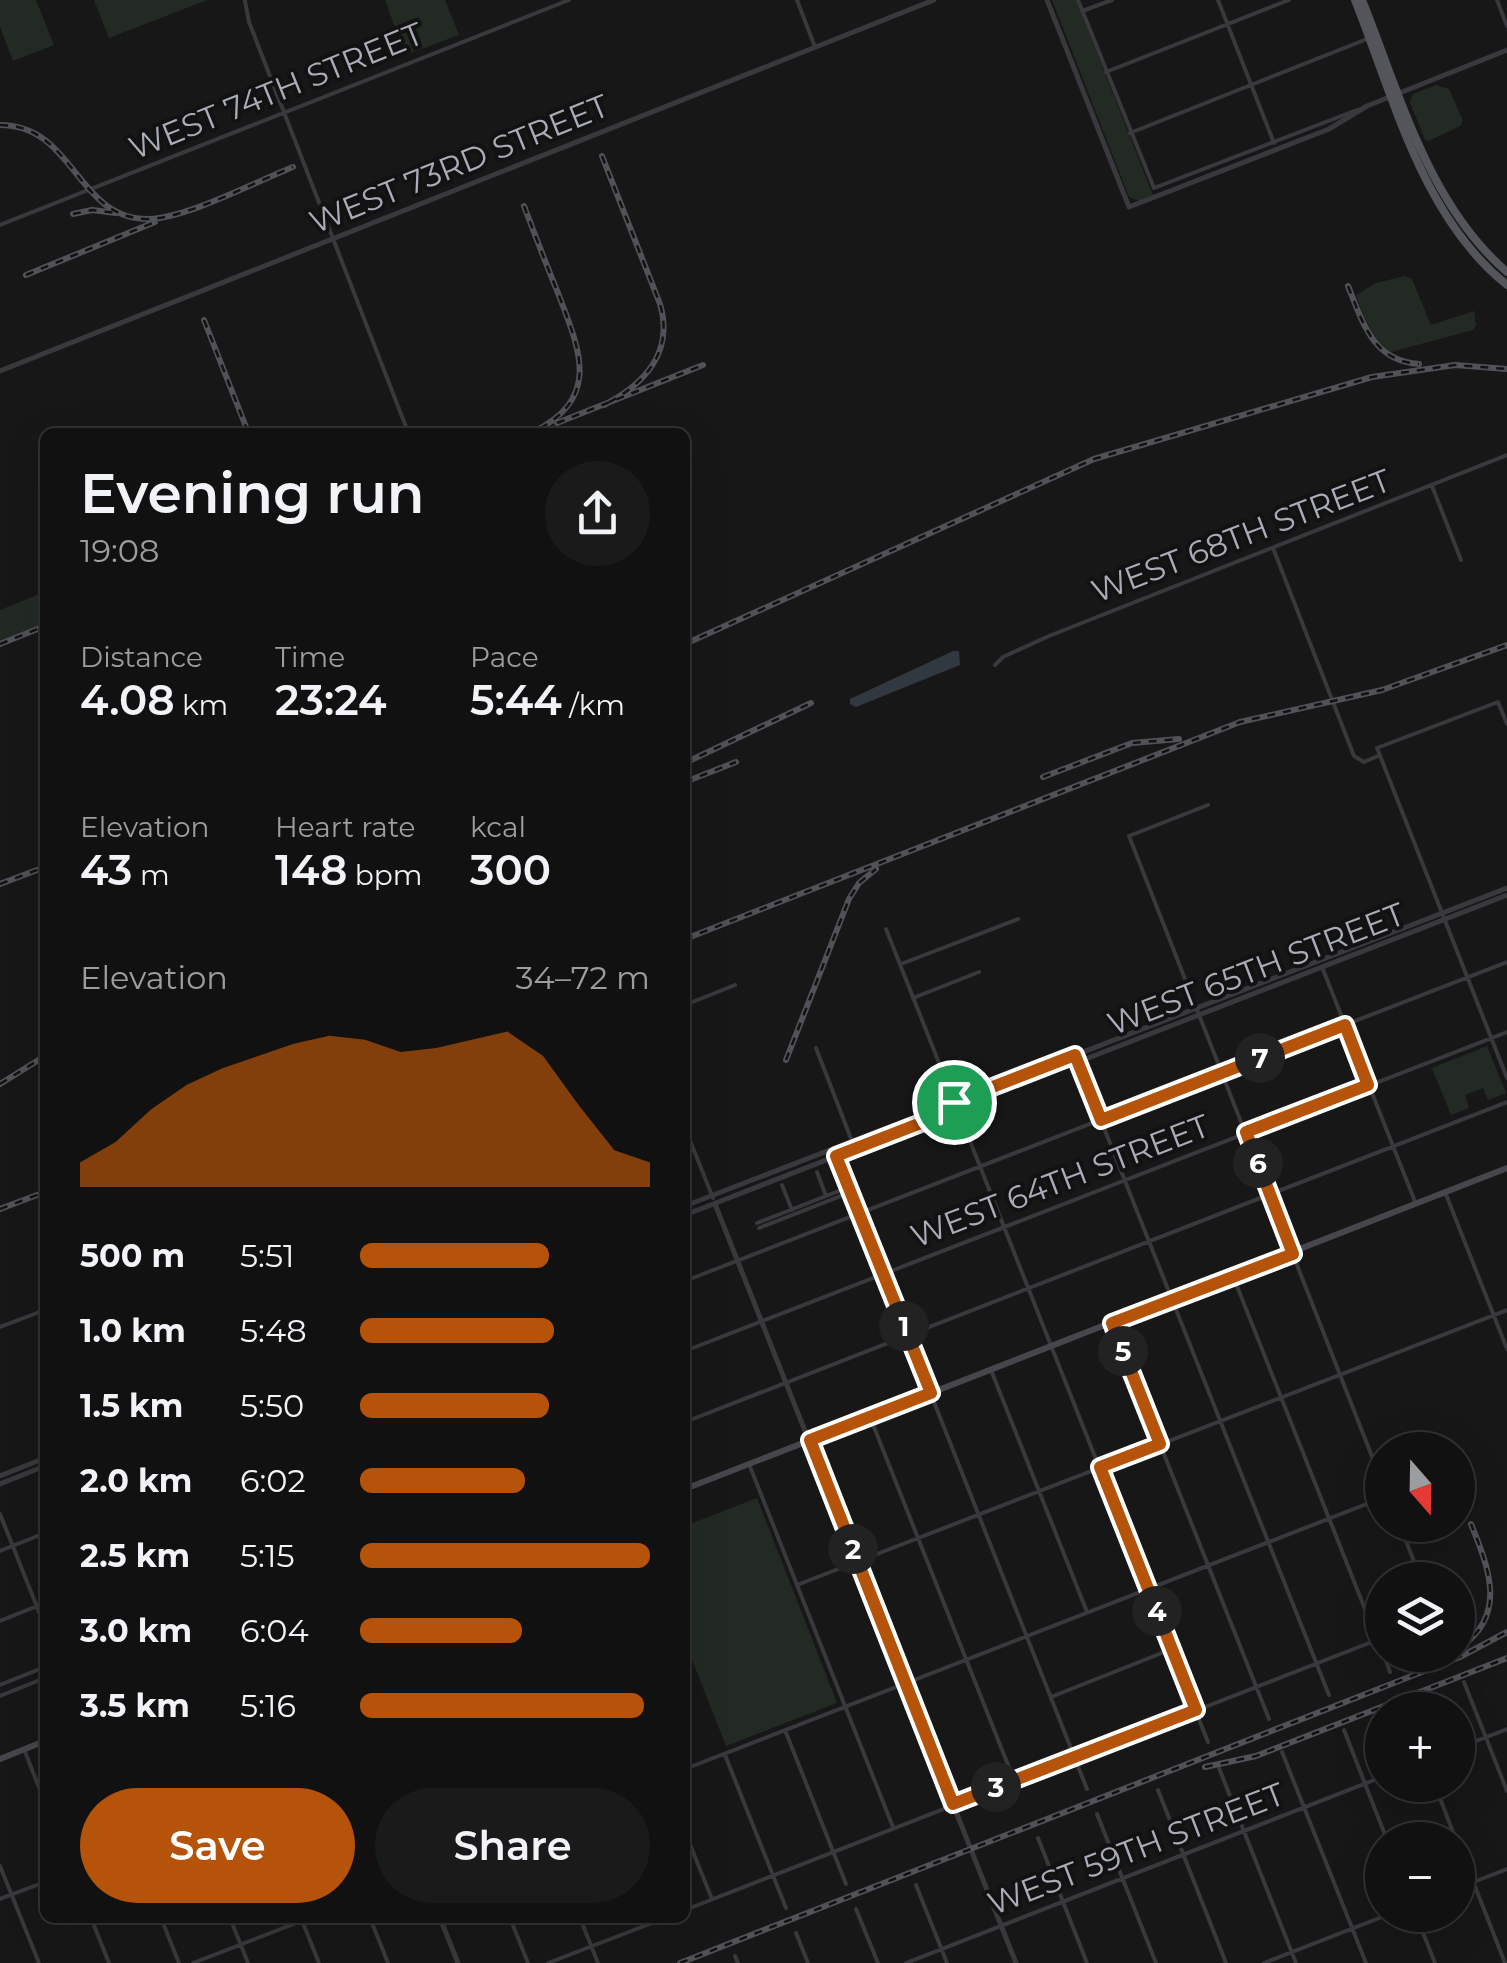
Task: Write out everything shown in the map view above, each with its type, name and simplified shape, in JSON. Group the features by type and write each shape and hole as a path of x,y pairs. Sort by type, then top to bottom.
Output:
{"main road":[{"path":"1358,0 1437,202 1460,238 1507,285"},
{"path":"1396,94 1452,209 1479,245 1507,272"},
{"path":"690,1487 1507,1168"},
{"path":"0,1759 40,1743"}],"street":[{"name":"WEST 74TH STREET","path":"0,225 569,0"},
{"path":"797,0 815,47"},
{"name":"WEST 73RD STREET","path":"0,370 934,0"},
{"path":"1048,0 1129,208 1328,129 1367,106"},
{"path":"1078,0 1154,188 1507,50"},
{"path":"1082,11 1112,0"},
{"path":"1218,0 1274,143"},
{"path":"1106,72 1289,0"},
{"path":"1497,0 1507,26"},
{"path":"245,1 248,22 406,428"},
{"path":"1130,133 1373,36"},
{"name":"WEST 68TH STREET","path":"995,665 1003,657 1048,636 1507,455"},
{"path":"1432,485 1461,560"},
{"path":"1272,548 1356,759 1364,762 1380,755"},
{"path":"1507,724 1498,702 1378,748 1507,1078"},
{"path":"1208,805 1130,836 1365,1438"},
{"name":"WEST 65TH STREET","path":"690,1204 1200,1015 1507,891"},
{"path":"900,964 1018,919"},
{"path":"886,929 1208,1742"},
{"path":"690,1279 1507,962"},
{"path":"1320,964 1416,1204"},
{"name":"WEST 65TH STREET","path":"1076,1059 1196,1007 1320,964"},
{"path":"913,998 979,972"},
{"path":"690,1002 735,985"},
{"name":"WEST 64TH STREET","path":"690,1348 1507,1032"},
{"path":"816,1048 854,1145"},
{"path":"1076,1059 1329,1695"},
{"path":"690,1420 1507,1102"},
{"path":"690,1140 1016,1963"},
{"name":"WEST 65TH STREET","path":"690,1214 836,1156 854,1145"},
{"path":"834,1149 1087,1789"},
{"path":"817,1172 827,1198"},
{"path":"782,1186 793,1212"},
{"path":"758,1225 850,1190"},
{"path":"1445,1192 1507,1350"},
{"path":"1233,1276 1365,1603"},
{"path":"797,1585 1507,1310"},
{"path":"0,1327 40,1312"},
{"path":"1112,1323 1269,1719"},
{"path":"991,1370 1087,1612"},
{"path":"870,1416 1014,1780"},
{"path":"0,1476 40,1460"},
{"path":"749,1464 892,1827"},
{"path":"0,1484 40,1468"},
{"path":"690,1768 1365,1505"},
{"path":"0,1514 40,1614"},
{"path":"0,1550 40,1535"},
{"path":"0,1621 40,1605"},
{"path":"690,1908 1365,1645"},
{"path":"1051,1696 1172,1649"},
{"path":"0,1685 40,1669"},
{"path":"0,1696 40,1680"},
{"path":"1464,1682 1507,1792"},
{"path":"1475,1741 1507,1729"},
{"path":"785,1730 846,1884"},
{"path":"1344,1730 1379,1822"},
{"path":"24,1750 40,1790"},
{"path":"1282,1752 1366,1963"},
{"path":"724,1754 786,1908"},
{"path":"1219,1768 1296,1963"},
{"name":"WEST 59TH STREET","path":"906,1963 1364,1784"},
{"path":"1158,1790 1226,1963"},
{"path":"1097,1814 1156,1963"},
{"path":"1038,1838 1086,1963"},
{"path":"690,1844 712,1899"},
{"path":"0,1866 39,1963"},
{"path":"1475,1881 1507,1868"},
{"path":"0,1900 40,1884"},
{"path":"916,1885 947,1963"},
{"path":"1475,1887 1505,1963"},
{"path":"856,1909 878,1963"},
{"path":"93,1923 109,1963"},
{"path":"163,1923 179,1963"},
{"path":"232,1923 248,1963"},
{"path":"193,1963 291,1923"},
{"path":"303,1923 319,1963"},
{"path":"372,1923 388,1963"},
{"path":"442,1923 458,1963"},
{"path":"512,1923 528,1963"},
{"path":"582,1923 598,1963"},
{"path":"548,1963 644,1923"},
{"path":"1264,1963 1365,1924"},
{"path":"1423,1932 1435,1963"},
{"path":"796,1933 808,1963"}],"shaded area":[{"path":"0,0 36,0 54,45 13,61 0,27"},
{"path":"94,0 207,0 109,38"},
{"path":"385,0 445,0 459,35 405,55"},
{"path":"1052,0 1076,0 1153,195 1139,201 1129,197"},
{"path":"1436,85 1449,89 1463,121 1429,141 1425,140 1410,102 1413,94"},
{"path":"1405,276 1412,279 1431,325 1474,311 1473,330 1391,352 1373,334 1356,295 1376,283"},
{"path":"40,594 40,625 0,641 0,610"},
{"path":"959,651 960,665 856,707 850,704 850,699"},
{"path":"1487,1046 1506,1093 1488,1100 1483,1088 1465,1095 1469,1108 1451,1115 1432,1068"},
{"path":"757,1498 837,1703 726,1746 690,1655 690,1524"}],"railway":[{"path":"0,125 25,129 45,140 105,205 125,215 149,219 201,206 293,167"},
{"path":"602,156 660,304 663,321 663,337 653,365 632,387 604,405"},
{"path":"524,206 573,334 580,372 569,404 540,428"},
{"path":"73,214 92,210 116,213"},
{"path":"26,275 155,222"},
{"path":"1348,286 1365,326 1380,348 1403,361 1419,364"},
{"path":"204,320 246,428"},
{"path":"557,423 703,365"},
{"path":"690,642 1094,459 1372,377 1455,365 1507,369"},
{"path":"0,644 40,628"},
{"path":"690,937 1240,722 1382,690 1507,645"},
{"path":"690,761 811,703"},
{"path":"1043,777 1132,743 1179,739"},
{"path":"690,780 736,762"},
{"path":"0,884 40,869"},
{"path":"786,1060 849,899 859,883 876,869"},
{"path":"0,1084 40,1059"},
{"path":"0,1209 40,1194"},
{"path":"1475,1534 1490,1590 1485,1620 1475,1634"},
{"path":"680,1963 1460,1657 1507,1632"},
{"path":"1205,1767 1256,1756 1507,1658"}],"route":[{"path":"1345,1025 1368,1085 1246,1132 1293,1254 1112,1323 1160,1444 1100,1467 1196,1710 953,1804 810,1440 931,1393 836,1156 957,1109 954,1102 1075,1055 1101,1120 1345,1025"}]}
